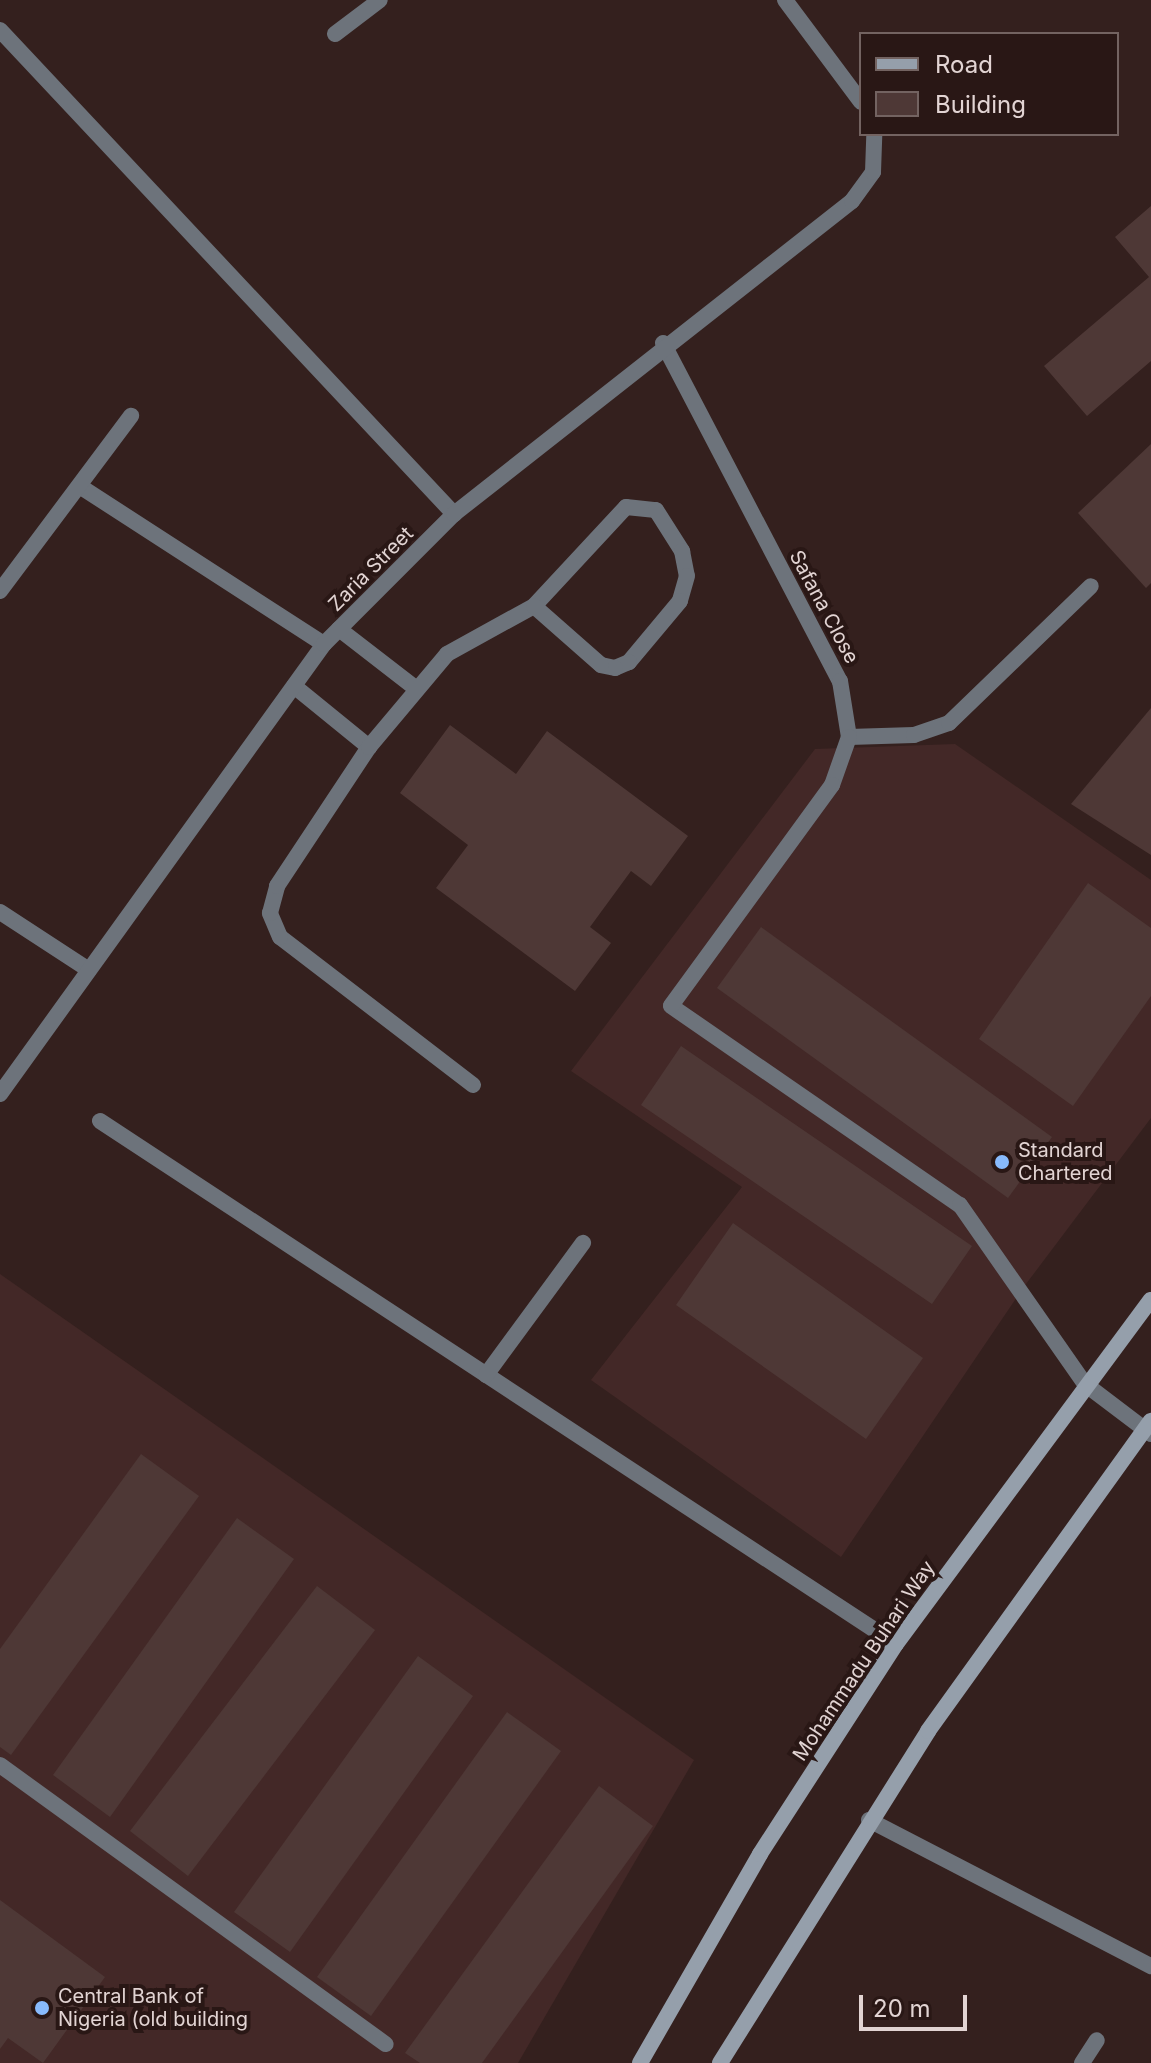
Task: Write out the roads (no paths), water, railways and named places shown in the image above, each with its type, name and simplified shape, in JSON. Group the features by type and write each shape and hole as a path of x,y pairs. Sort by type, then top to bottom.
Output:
{"main road":[{"name":"Mohammadu Buhari Way","path":"640,2063 760,1854 896,1644 1085,1384 1151,1300"},
{"path":"720,2063 869,1820 1149,1428"}],"street":[{"path":"335,34 380,0"},
{"path":"785,0 859,99"},
{"path":"0,30 454,514"},
{"name":"Zaria Street","path":"0,1094 324,644 454,514 663,343 852,201 873,172 874,136"},
{"name":"Safana Close","path":"663,343 840,681 849,737 832,785 671,1006 960,1205 1085,1384"},
{"path":"0,591 81,487 131,416"},
{"path":"81,487 324,644"},
{"path":"473,1085 280,937 270,913 277,886 369,747 414,687 483,628 534,606 626,507 656,510 682,551 687,576 680,601 629,662 615,668 601,665 534,606"},
{"path":"849,737 914,735 949,723 1091,586"},
{"path":"339,629 414,687"},
{"path":"294,686 369,747"},
{"path":"0,912 89,970"},
{"path":"100,1121 896,1644"},
{"path":"486,1375 583,1243"},
{"path":"1085,1384 1149,1428"},
{"path":"0,1765 386,2044"},
{"path":"869,1820 1151,1966"},
{"path":"1082,2063 1097,2040"}],"place":[{"name":"Standard Chartered","path":"1002,1162"},
{"name":"Central Bank of Nigeria (old building","path":"42,2008"}]}
